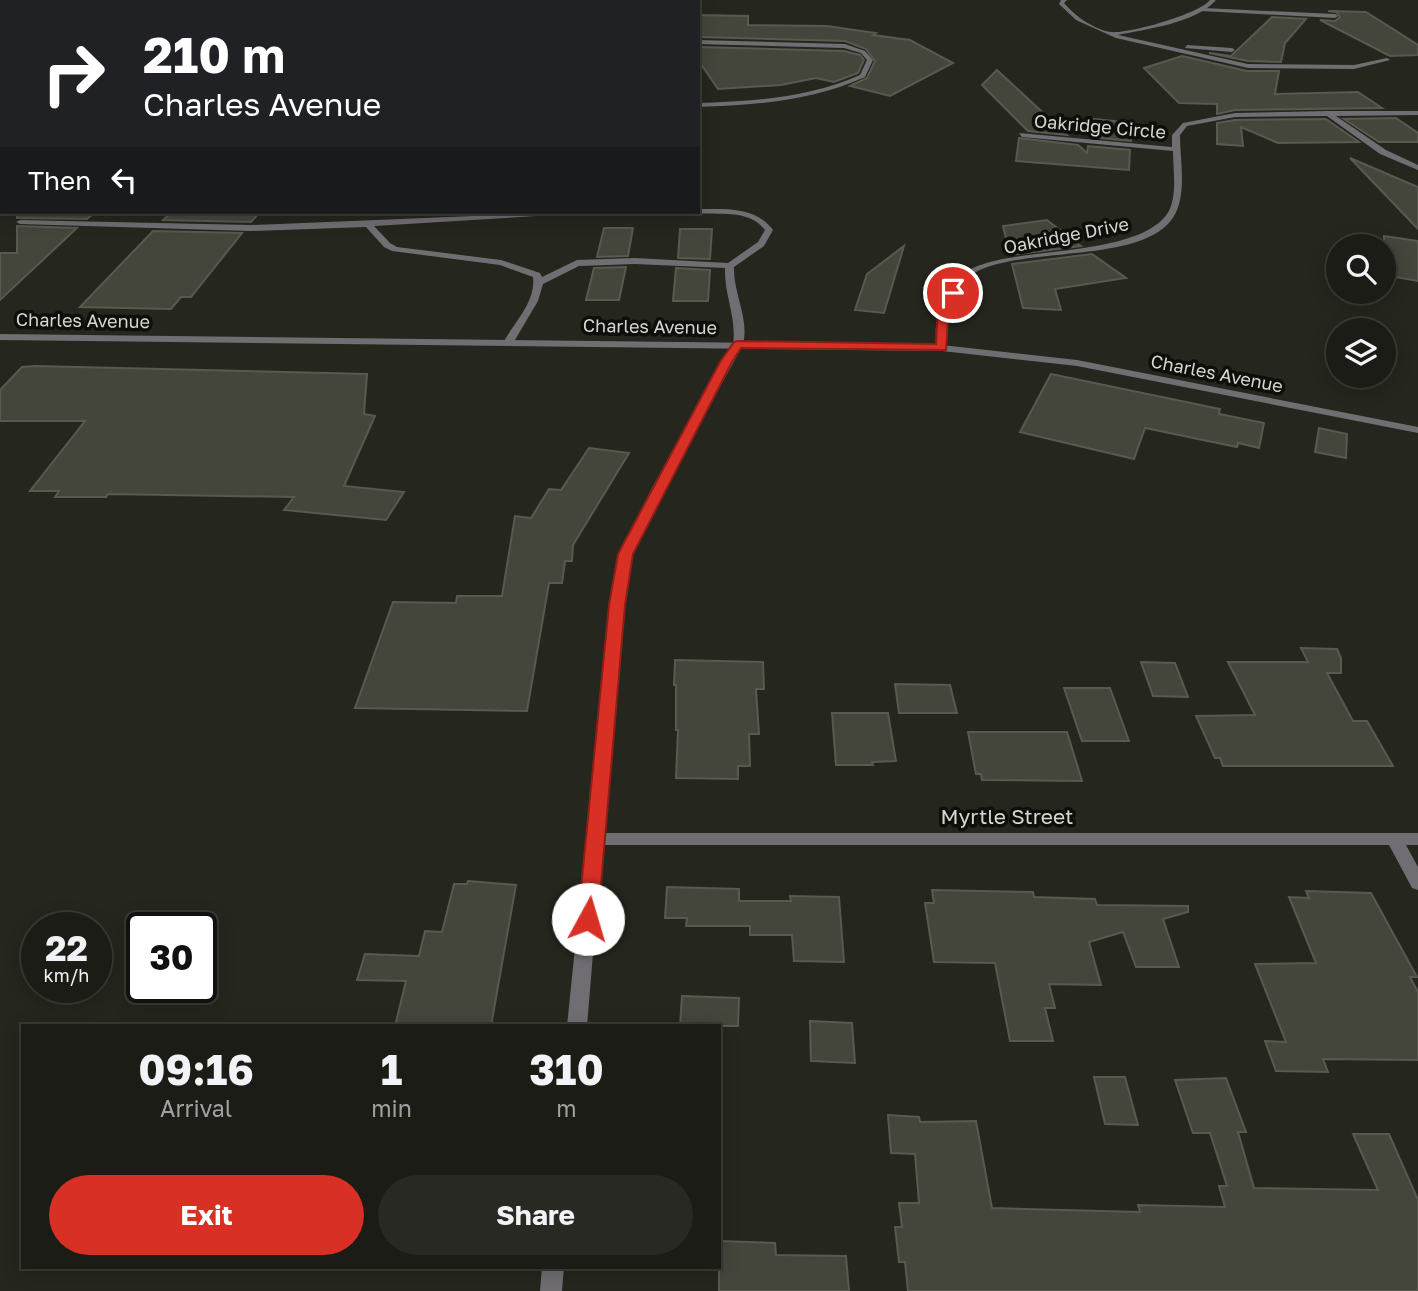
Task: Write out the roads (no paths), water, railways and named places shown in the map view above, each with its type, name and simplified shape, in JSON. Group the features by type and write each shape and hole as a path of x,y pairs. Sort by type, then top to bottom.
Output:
{"street":[{"path":"1064,0 1061,3 1064,9 1112,35 1248,66 1354,66 1387,60"},
{"path":"1112,35 1203,10 1210,7 1213,0"},
{"path":"1203,10 1335,16"},
{"path":"700,43 845,46 863,52 870,60 863,75 828,90 769,100 700,105"},
{"path":"1146,44 1232,50"},
{"path":"1175,149 1179,130 1185,124 1208,118 1327,113 1418,113"},
{"path":"1327,113 1383,152 1418,168"},
{"name":"Oakridge Circle","path":"1022,135 1175,149"},
{"name":"Oakridge Drive","path":"942,348 940,339 943,307 962,278 984,267 1108,246 1143,236 1162,225 1171,214 1176,193 1175,149"},
{"path":"539,282 577,264 635,261 730,266 767,237 769,230 765,222 756,216 735,212 700,211"},
{"path":"20,222 238,228 368,224 536,214"},
{"path":"368,224 387,246 501,263 537,275 539,282 536,295 508,343"},
{"path":"578,1024 617,605 625,554 659,486 738,345 741,330 728,279 730,266"},
{"name":"Charles Avenue","path":"0,337 942,348 1077,363 1418,430"},
{"path":"1393,838 1418,883"},
{"name":"Myrtle Street","path":"596,839 1418,839"},
{"path":"551,1291 553,1269"}]}
